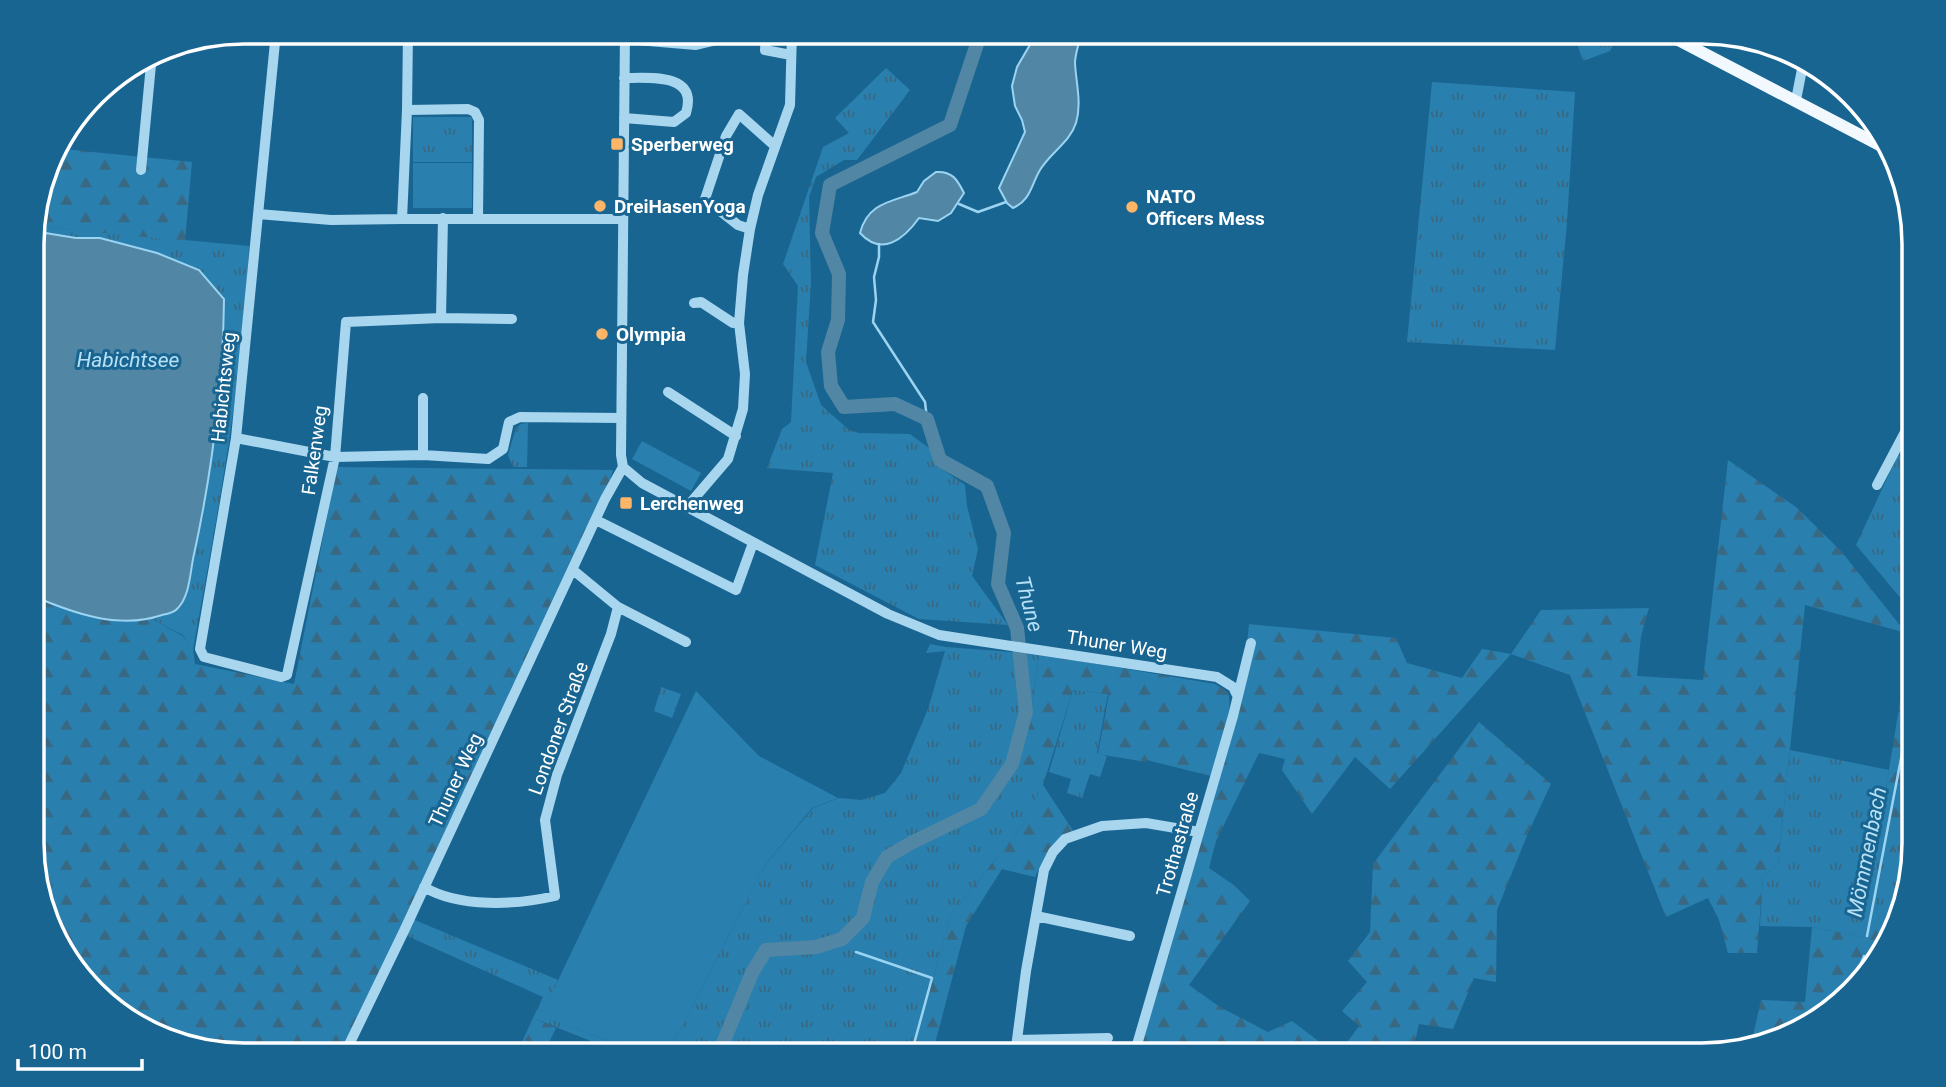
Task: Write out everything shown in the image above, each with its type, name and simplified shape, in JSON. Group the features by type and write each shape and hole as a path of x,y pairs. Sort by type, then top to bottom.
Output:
{"main road":[{"path":"1686,44 1874,142"}],"street":[{"name":"Habichtsweg","path":"275,44 236,438 200,649 204,657 281,677 287,675"},
{"path":"402,219 408,44"},
{"path":"623,467 621,418 625,44"},
{"path":"765,44 765,50 771,53 791,55"},
{"path":"686,508 728,459 743,409 746,374 738,323 743,275 750,229 790,105 791,44"},
{"path":"141,170 151,66"},
{"path":"1796,100 1802,71"},
{"path":"624,78 670,80 685,88 690,102 687,113 674,122 624,118"},
{"path":"407,110 468,109 475,112 478,120 478,218"},
{"path":"750,229 743,228 705,199 726,136 739,114 775,146"},
{"path":"258,214 331,220 623,219"},
{"path":"441,318 443,218"},
{"path":"694,303 701,302 733,323 738,323"},
{"name":"Falkenweg","path":"287,675 335,457 346,322 441,318 512,319"},
{"path":"668,393 736,436"},
{"path":"423,398 424,455"},
{"path":"236,438 335,457 424,455 488,458 503,449 509,422 520,417 621,418"},
{"path":"1877,485 1902,438"},
{"name":"Thuner Weg","path":"350,1043 604,502 623,467 642,483 686,508 888,614 935,634 1217,677 1233,687 1237,695"},
{"path":"596,520 736,590 753,543"},
{"path":"573,570 618,607 686,642"},
{"name":"Londoner Straße","path":"424,887 437,895 503,905 555,897 545,820 557,775 611,634 618,607"},
{"name":"Trothastraße","path":"1137,1043 1251,643"},
{"path":"1017,1043 1044,870 1053,852 1065,839 1102,826 1146,823 1199,832"},
{"path":"1036,916 1130,936"},
{"path":"1017,1040 1108,1038"}],"green space":[{"path":"1577,44 1613,44 1610,51 1583,61"},
{"path":"886,68 910,90 857,160 844,160 816,177 809,197 811,282 806,362 821,405 849,430 859,433 910,434 929,448 939,467 965,485 967,506 978,549 972,576 1008,625 919,619 815,565 833,473 767,468 782,429 791,422 798,286 783,264 823,147 849,133 835,118"},
{"path":"1432,82 1575,92 1567,223 1555,350 1407,342"},
{"path":"413,117 472,117 472,162 413,162"},
{"path":"67,149 192,162 185,241 45,227 54,179"},
{"path":"413,163 472,163 472,208 413,208"},
{"path":"45,227 249,246 235,399 193,650 183,635 152,619 177,609 188,586 215,430 224,299 100,238 76,238 44,233"},
{"path":"528,423 527,467 513,467 508,455 516,428"},
{"path":"642,441 701,473 691,491 632,459"},
{"path":"1898,455 1902,457 1902,600 1856,545"},
{"path":"1728,460 1796,507 1841,551 1902,628 1902,632 1805,605 1778,864 1763,877 1757,953 1728,953 1719,920 1708,898 1666,917 1570,675 1511,654 1541,610 1649,608 1641,636 1637,676 1703,680"},
{"path":"337,467 613,470 602,506 350,1043 218,1042 167,1028 122,1002 102,985 77,954 54,908 45,869 44,843 44,600 70,611 122,622 152,619 183,636 193,649 195,664 294,684"},
{"path":"1249,624 1396,638 1407,663 1462,678 1482,649 1511,654 1390,789 1355,757 1312,814 1282,770 1285,759 1259,753 1216,841 1209,868 1235,886 1250,901 1189,985 1220,1007 1268,1032 1292,1021 1321,1043 1142,1043 1241,704"},
{"path":"930,644 1039,654 1030,725 1018,765 1043,785 1021,828 951,915 914,1043 673,1043 765,865 813,808 839,798 861,800 885,793 901,773 928,709 945,651 926,653"},
{"path":"1039,654 1215,684 1228,694 1229,701 1224,734 1211,776 1147,760 1146,762 1098,754 1109,694 1073,690 1043,785 1074,832 1049,849 1035,877 1002,869 966,926 935,1043 914,1043 951,915 1021,828 1042,786 1018,765 1030,725"},
{"path":"661,687 681,694 672,718 654,711"},
{"path":"1073,690 1108,694 1097,753 1107,756 1100,777 1090,774 1082,798 1067,793 1071,779 1049,772"},
{"path":"1902,690 1902,802 1891,860 1874,861"},
{"path":"696,691 759,756 838,798 812,808 765,865 673,1043 614,1043 541,1016"},
{"path":"1479,722 1551,784 1497,910 1496,982 1474,978 1453,1029 1419,1024 1415,1043 1347,1043 1359,1026 1342,1011 1367,982 1348,961 1370,932 1373,864"},
{"path":"1790,750 1889,770 1874,860 1890,860 1902,799 1902,856 1892,908 1882,930 1876,907 1864,937 1812,927 1760,926 1763,877 1778,864"},
{"path":"1876,906 1882,929 1861,965 1844,985 1802,1016 1779,1028 1753,1036 1761,1000 1805,1002 1812,927 1864,937"},
{"path":"410,918 558,980 542,1016 614,1043 596,1043 533,1018 543,997 403,934"},
{"path":"533,1018 556,1028 549,1043 522,1043"}],"water":[{"path":"1030,44 1078,44 1075,63 1079,100 1076,123 1065,142 1044,164 1024,201 1013,208 999,188 1025,132 1015,106 1012,86 1017,67"},
{"path":"936,172 953,177 964,193 951,213 938,221 919,218 907,233 884,244 876,244 860,233 875,209 917,192 924,181"},
{"name":"Habichtsee","path":"44,233 76,238 100,238 157,253 199,270 224,299 215,430 187,593 175,610 146,619 129,621 96,618 44,600"}],"waterway":[{"name":"Thune","path":"723,1043 752,973 766,950 816,947 842,939 863,918 872,882 887,857 981,809 1012,764 1026,712 1017,628 998,584 1004,533 987,486 940,460 927,419 895,404 844,407 831,386 828,352 838,320 839,274 822,233 830,185 950,125 977,44"},
{"path":"959,204 978,212 1006,202"},
{"path":"879,244 874,277 876,300 873,322 925,402 927,419"},
{"name":"Mömmenbach","path":"1867,936 1902,754"},
{"path":"856,952 932,978 914,1043"},
{"name":"Mömmenbach","path":"1860,966 1864,956"}],"place":[{"name":"Sperberweg","path":"617,144"},
{"name":"DreiHasenYoga","path":"600,206"},
{"name":"NATO Officers Mess","path":"1132,207"},
{"name":"Olympia","path":"602,334"},
{"name":"Lerchenweg","path":"626,503"}]}
